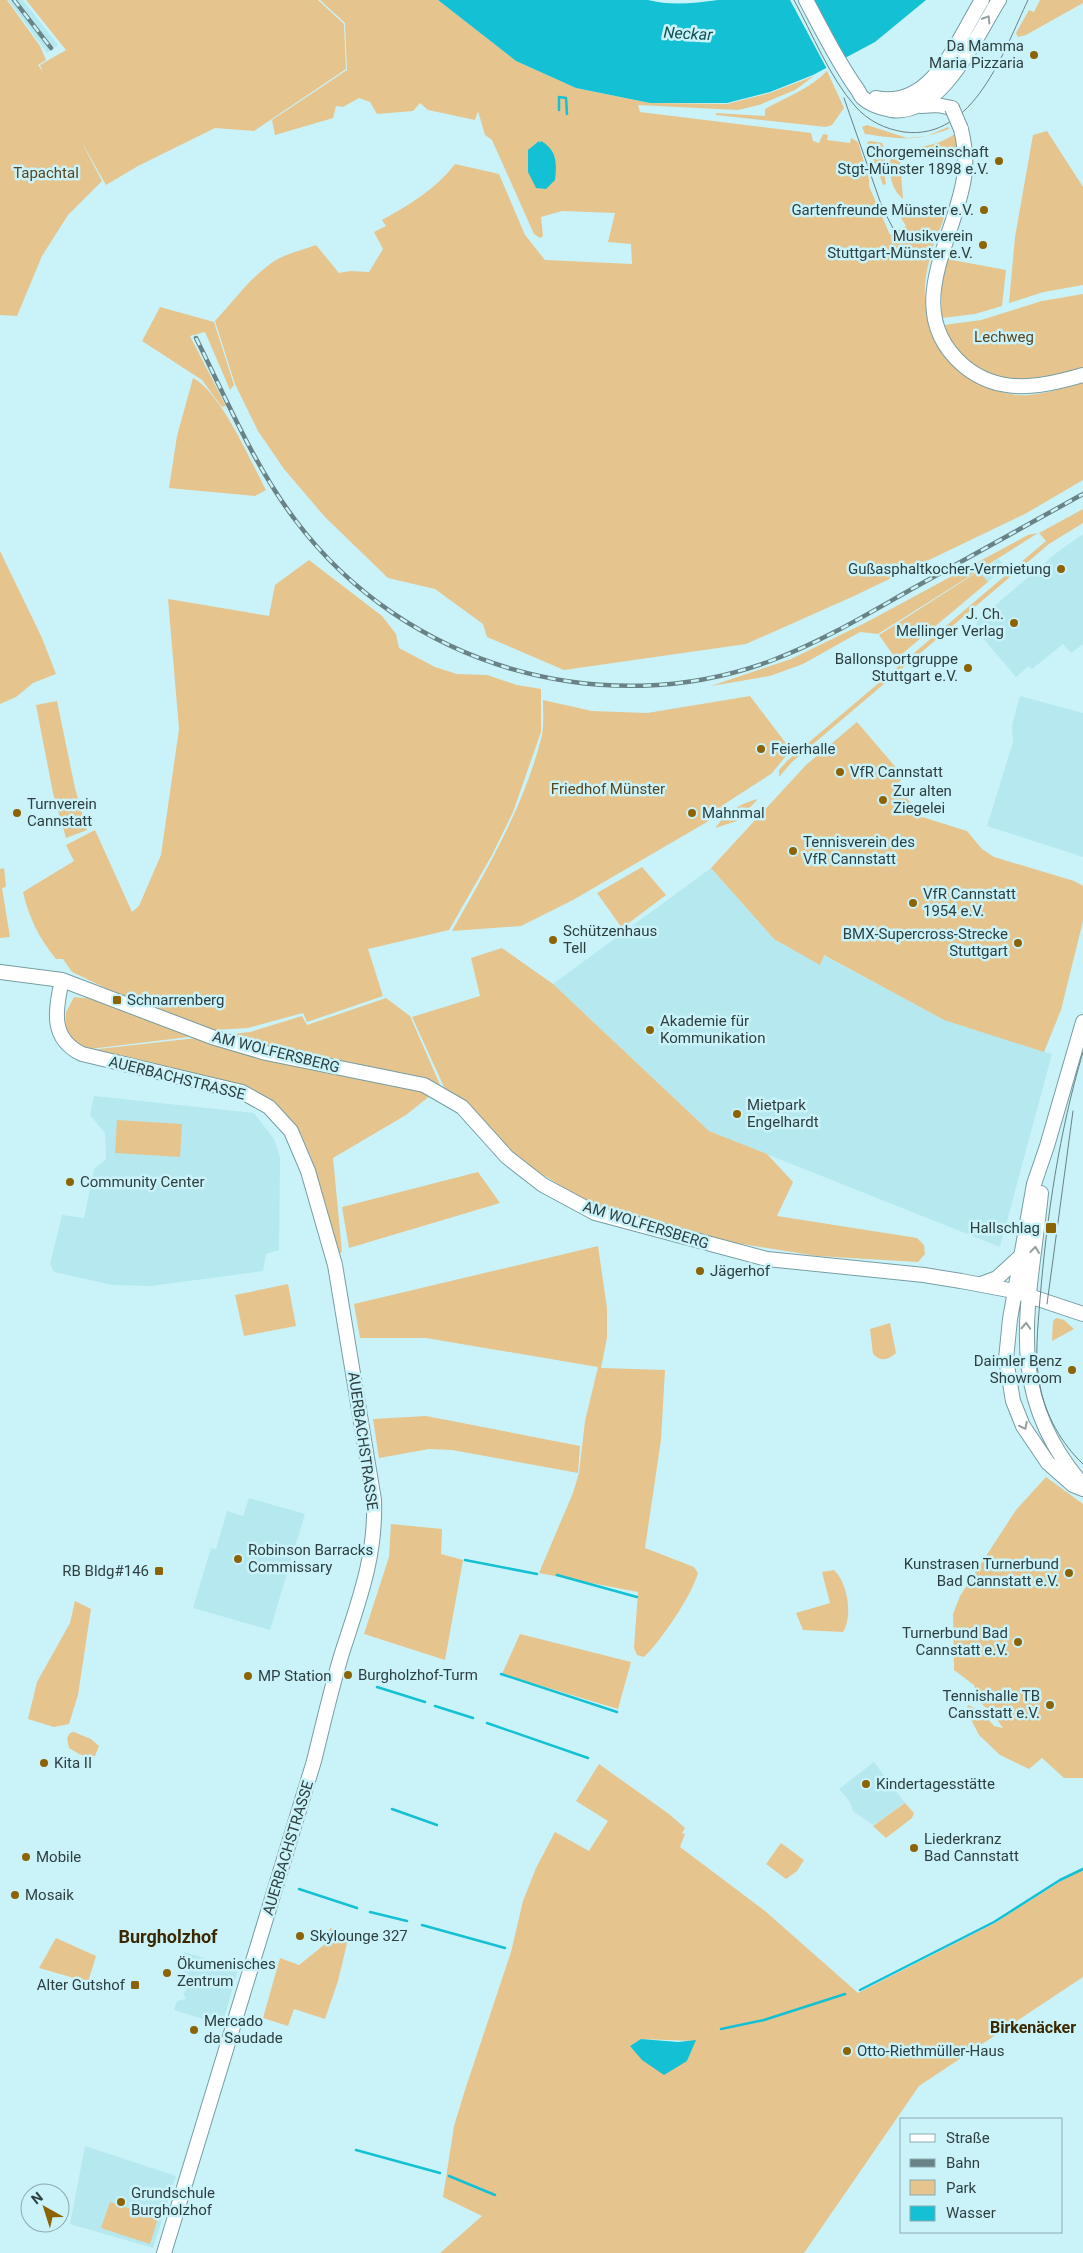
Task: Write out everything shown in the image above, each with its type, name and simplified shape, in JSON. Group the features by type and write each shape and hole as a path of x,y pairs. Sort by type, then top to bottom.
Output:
{"main road":[{"path":"806,0 846,74 858,89 862,98 880,108 894,110 936,105 952,108"},
{"path":"914,107 929,100 982,0"},
{"path":"858,89 874,98 894,100 936,86 999,0"},
{"path":"936,86 952,108 961,129 966,154 964,178 935,276 933,294 937,323 942,338 958,361 982,378 998,384 1031,387 1083,374"},
{"name":"AM WOLFERSBERG","path":"0,972 62,980 212,1037 310,1063 409,1082 438,1091 462,1107 507,1157 562,1197 595,1214 767,1259 924,1275 1014,1291"},
{"name":"AUERBACHSTRASSE","path":"62,980 57,1025 65,1042 72,1049 82,1054 242,1092 268,1107 291,1131 308,1171 335,1265 374,1500 375,1530 362,1594 330,1694 314,1761 164,2253"},
{"path":"1083,1022 1034,1184 1014,1291 1007,1335 1006,1359 1008,1380 1018,1413 1035,1445 1048,1463 1073,1485 1083,1487"},
{"path":"1047,1146 1026,1338 1031,1391 1042,1425 1059,1456 1083,1487"},
{"path":"981,1284 997,1278 1021,1256"},
{"path":"1014,1291 1083,1314"}],"shaded area":[{"path":"8,0 23,0 58,45 47,53"},
{"path":"1083,534 1083,644 1071,653 1063,644 1032,669 1029,666 1016,677 976,630 977,621 1055,554"},
{"path":"999,559 1005,567 988,582 979,571"},
{"path":"1020,696 1083,713 1083,857 987,826 1013,742 1012,725"},
{"name":"Hallschlag","path":"711,868 774,939 820,964 823,955 944,1020 1052,1054 1000,1247 709,1131 553,984"},
{"path":"94,1096 254,1113 274,1139 280,1157 279,1250 266,1254 263,1271 151,1286 112,1285 54,1272 50,1264 62,1215 84,1218 94,1169 106,1159 105,1133 90,1115"},
{"path":"249,1498 305,1514 270,1630 193,1608 211,1548 216,1549 227,1511 243,1516"},
{"path":"874,1762 905,1803 873,1825 853,1811 850,1802 839,1789"},
{"path":"184,1952 237,1968 222,2025 174,2010 177,2001 186,1999 183,1993 188,1988 183,1969 179,1968"},
{"name":"Grundschule Burgholzhof","path":"85,2146 176,2176 153,2248 70,2224"}],"green space":[{"name":"Tapachtal","path":"0,0 7,0 40,46 46,60 38,65 43,72 40,65 66,50 26,0 318,0 344,24 346,69 254,131 215,128 138,166 106,185 80,139 102,181 68,215 42,256 17,316 0,315"},
{"path":"320,0 438,0 516,61 576,88 650,103 727,104 770,93 814,76 795,90 759,105 738,110 638,105 640,112 811,133 813,141 819,143 823,134 828,135 827,140 850,143 851,138 858,142 869,179 869,186 890,235 906,226 892,203 911,210 944,212 930,256 925,285 926,306 930,326 937,343 947,359 960,372 976,382 995,390 1016,395 1032,395 1083,382 1083,480 1025,514 854,596 746,644 564,670 487,637 483,624 435,589 388,578 325,517 284,469 258,431 235,384 215,321 267,266 285,255 316,245 339,273 350,271 369,272 383,249 374,232 386,226 382,220 431,189 455,164 499,174 525,235 545,260 632,264 631,244 608,242 615,213 562,211 541,217 543,236 540,238 534,234 492,140 485,135 478,111 475,120 428,110 420,103 413,111 377,114 370,102 359,98 343,107 336,106 333,118 275,135 272,120 347,70 345,23"},
{"path":"1040,0 1083,0 1083,3 1026,35 1018,37 1016,33 1029,10 1034,12"},
{"path":"827,71 844,108 832,125 826,127 716,115 716,113 765,116 765,109 805,88"},
{"path":"867,125 907,138 898,138 865,134 862,127"},
{"path":"948,127 949,129 937,133 929,135"},
{"path":"1047,131 1083,187 1083,285 1044,292 1009,303 1015,237 1033,135"},
{"path":"955,134 958,149 900,160 903,199 892,183 890,162 893,149 933,144"},
{"path":"867,142 882,143 883,146 886,184 883,185"},
{"path":"947,259 1006,270 1002,306 975,314 942,318 941,281"},
{"name":"Lechweg","path":"1083,294 1083,369 1030,382 1000,380 972,366 953,346 944,325 981,320 1042,301"},
{"path":"160,307 214,322 234,385 230,390 205,332 190,336 226,406 222,407 202,380 142,341"},
{"path":"193,378 204,386 224,412 266,490 255,496 169,488 177,436"},
{"path":"1083,509 1083,523 1049,544 792,762 779,777 779,770 788,760 1046,541 1039,533"},
{"path":"1038,533 878,634 860,632 803,664 770,676 711,686 791,659 865,623 1028,535"},
{"path":"0,551 42,638 56,674 33,683 16,697 0,704"},
{"path":"309,560 382,616 396,634 399,648 435,667 457,674 487,675 517,685 541,689 541,732 513,812 492,855 449,930 368,949 383,996 307,1022 303,1013 248,1028 215,1030 120,995 72,972 63,959 56,959 40,935 28,910 23,892 74,861 66,845 95,830 132,912 139,906 161,855 179,729 168,599 269,616 275,585"},
{"path":"979,571 988,582 896,659 879,635"},
{"name":"Friedhof Münster","path":"750,696 791,750 771,774 723,805 707,822 573,900 521,926 452,931 504,836 526,786 542,735 543,700 592,711 647,713"},
{"path":"57,701 75,788 87,830 66,838 53,793 36,705"},
{"name":"VfR Cannstatt 1954 e.V.","path":"857,722 904,777 896,785 922,817 967,831 982,849 994,857 1074,881 1083,886 1083,921 1061,1010 1044,1052 944,1020 824,955 820,965 774,939 711,868 806,765"},
{"path":"758,799 737,821 715,828 734,809"},
{"path":"642,867 666,895 622,928 597,893"},
{"path":"4,868 6,887 2,888 10,937 0,938 0,869"},
{"path":"502,948 553,984 709,1131 767,1154 793,1182 777,1216 917,1238 924,1245 925,1254 918,1262 817,1256 717,1240 590,1204 534,1169 506,1148 445,1089 412,1017 480,996 471,958"},
{"path":"74,997 95,999 197,1036 90,1049 72,1041 65,1032 66,1012"},
{"path":"386,998 410,1016 441,1087 406,1115 333,1158 342,1252 337,1255 311,1157 298,1128 274,1101 245,1088 90,1050 250,1032 302,1016 307,1025"},
{"path":"117,1120 182,1124 180,1157 115,1153"},
{"path":"478,1172 500,1203 349,1248 342,1207"},
{"path":"598,1246 607,1308 607,1338 601,1368 665,1370 661,1440 645,1548 694,1567 698,1573 695,1582 675,1617 644,1657 637,1655 634,1648 638,1592 539,1573 573,1493 579,1473 585,1421 598,1367 426,1338 360,1338 354,1304"},
{"path":"288,1284 296,1326 244,1336 235,1295"},
{"path":"1056,1318 1064,1320 1074,1329 1052,1341 1053,1321"},
{"path":"890,1323 896,1353 887,1359 882,1359 873,1354 870,1329"},
{"path":"426,1416 580,1446 578,1473 452,1450 429,1449 379,1458 373,1419"},
{"name":"Turnerbund Bad Cannstatt e.V.","path":"1046,1477 1083,1504 1083,1778 1064,1778 1042,1758 1029,1769 1000,1755 979,1735 966,1710 968,1705 981,1711 994,1726 1003,1728 980,1702 974,1685 954,1670 953,1614 960,1596 1016,1510"},
{"path":"391,1524 442,1529 441,1554 463,1560 445,1660 364,1634 389,1557"},
{"path":"834,1570 846,1591 848,1618 843,1632 803,1630 796,1613 830,1603 822,1572"},
{"path":"75,1601 91,1609 78,1695 69,1724 54,1727 28,1719 37,1682 70,1623"},
{"path":"520,1634 631,1662 618,1709 502,1674"},
{"path":"74,1732 91,1739 99,1746 95,1756 78,1754 69,1748 67,1738 70,1733"},
{"path":"599,1764 669,1814 685,1828 682,1833 685,1834 680,1847 765,1911 858,1993 995,1923 1061,1881 1083,1870 1083,1977 919,2086 804,2253 440,2253 482,2216 443,2197 454,2126 511,1952 523,1901 536,1868 555,1832 589,1851 608,1821 576,1801","holes":["641,2039 695,2041 687,2061 630,2046"]},
{"path":"905,1803 914,1813 912,1818 886,1838 873,1826"},
{"path":"781,1843 804,1860 797,1871 786,1879 766,1864"},
{"path":"330,1928 349,1935 338,1981 325,2019 294,2009 288,2026 263,2018 280,1958 299,1965 324,1945"},
{"path":"56,1938 96,1956 88,1982 39,1968"},
{"path":"110,2202 158,2218 150,2244 101,2228"}],"water":[{"name":"Neckar","path":"438,0 648,0 692,3 718,0 926,0 875,42 813,75 770,92 727,103 650,103 576,88 516,61"},
{"path":"539,141 539,143 541,141 550,148 556,163 555,180 546,189 536,188 528,172 528,150"},
{"path":"641,2039 678,2042 696,2040 687,2061 664,2075 642,2060 630,2046"}],"pier":[{"path":"790,0 814,0 846,59 827,69"}],"waterway":[{"path":"559,110 559,97 566,98 567,114"},
{"path":"465,1560 537,1574"},
{"path":"557,1575 637,1597"},
{"path":"501,1674 617,1712"},
{"path":"377,1687 425,1702"},
{"path":"435,1706 473,1718"},
{"path":"487,1723 588,1758"},
{"path":"392,1809 437,1825"},
{"path":"860,1990 994,1922 1060,1880 1083,1869"},
{"path":"299,1889 357,1908"},
{"path":"370,1912 407,1921"},
{"path":"422,1925 505,1948"},
{"path":"721,2029 764,2020 845,1994"},
{"path":"356,2150 440,2173"},
{"path":"449,2176 495,2195"}],"tram line":[{"path":"794,0 829,69 855,106 877,124 904,132 928,131 950,122 968,107 997,66 1028,0"},
{"path":"844,98 882,207 895,232"},
{"path":"1083,1052 1067,1113 1050,1205 1040,1299 1037,1353 1040,1386 1050,1418 1061,1438 1083,1464"},
{"path":"1047,1304 1073,1111"}],"railway":[{"path":"14,0 51,48"},
{"path":"196,338 267,478 296,521 341,571 393,613 450,646 512,669 576,682 642,686 708,678 773,660 843,628 1083,494"}],"place":[{"name":"Da Mamma Maria Pizzaria","path":"1034,55"},
{"name":"Chorgemeinschaft Stgt-Münster 1898 e.V.","path":"999,161"},
{"name":"Gartenfreunde Münster e.V.","path":"984,210"},
{"name":"Musikverein Stuttgart-Münster e.V.","path":"983,245"},
{"name":"Gußasphaltkocher-Vermietung","path":"1061,569"},
{"name":"J. Ch. Mellinger Verlag","path":"1014,623"},
{"name":"Ballonsportgruppe Stuttgart e.V.","path":"968,668"},
{"name":"Feierhalle","path":"761,749"},
{"name":"VfR Cannstatt","path":"840,772"},
{"name":"Zur alten Ziegelei","path":"883,800"},
{"name":"Turnverein Cannstatt","path":"17,813"},
{"name":"Mahnmal","path":"692,813"},
{"name":"Tennisverein des VfR Cannstatt","path":"793,851"},
{"name":"VfR Cannstatt 1954 e.V.","path":"913,903"},
{"name":"Schützenhaus Tell","path":"553,940"},
{"name":"BMX-Supercross-Strecke Stuttgart","path":"1018,943"},
{"name":"Schnarrenberg","path":"117,1000"},
{"name":"Akademie für Kommunikation","path":"650,1030"},
{"name":"Mietpark Engelhardt","path":"737,1114"},
{"name":"Community Center","path":"70,1182"},
{"name":"Hallschlag","path":"1051,1228"},
{"name":"Jägerhof","path":"700,1271"},
{"name":"Daimler Benz Showroom","path":"1072,1370"},
{"name":"Robinson Barracks Commissary","path":"238,1559"},
{"name":"RB Bldg#146","path":"159,1571"},
{"name":"Kunstrasen Turnerbund Bad Cannstatt e.V.","path":"1069,1573"},
{"name":"Turnerbund Bad Cannstatt e.V.","path":"1018,1642"},
{"name":"Burgholzhof-Turm","path":"348,1675"},
{"name":"MP Station","path":"248,1676"},
{"name":"Tennishalle TB Cansstatt e.V.","path":"1050,1705"},
{"name":"Kita II","path":"44,1763"},
{"name":"Kindertagesstätte","path":"866,1784"},
{"name":"Liederkranz Bad Cannstatt","path":"914,1848"},
{"name":"Mobile","path":"26,1857"},
{"name":"Mosaik","path":"15,1895"},
{"name":"Skylounge 327","path":"300,1936"},
{"name":"Ökumenisches Zentrum","path":"167,1973"},
{"name":"Alter Gutshof","path":"135,1985"},
{"name":"Mercado da Saudade","path":"194,2030"},
{"name":"Otto-Riethmüller-Haus","path":"847,2051"},
{"name":"Grundschule Burgholzhof","path":"121,2202"}],"district":[{"name":"Burgholzhof","path":"168,1937"},
{"name":"Birkenäcker","path":"1033,2027"}]}
